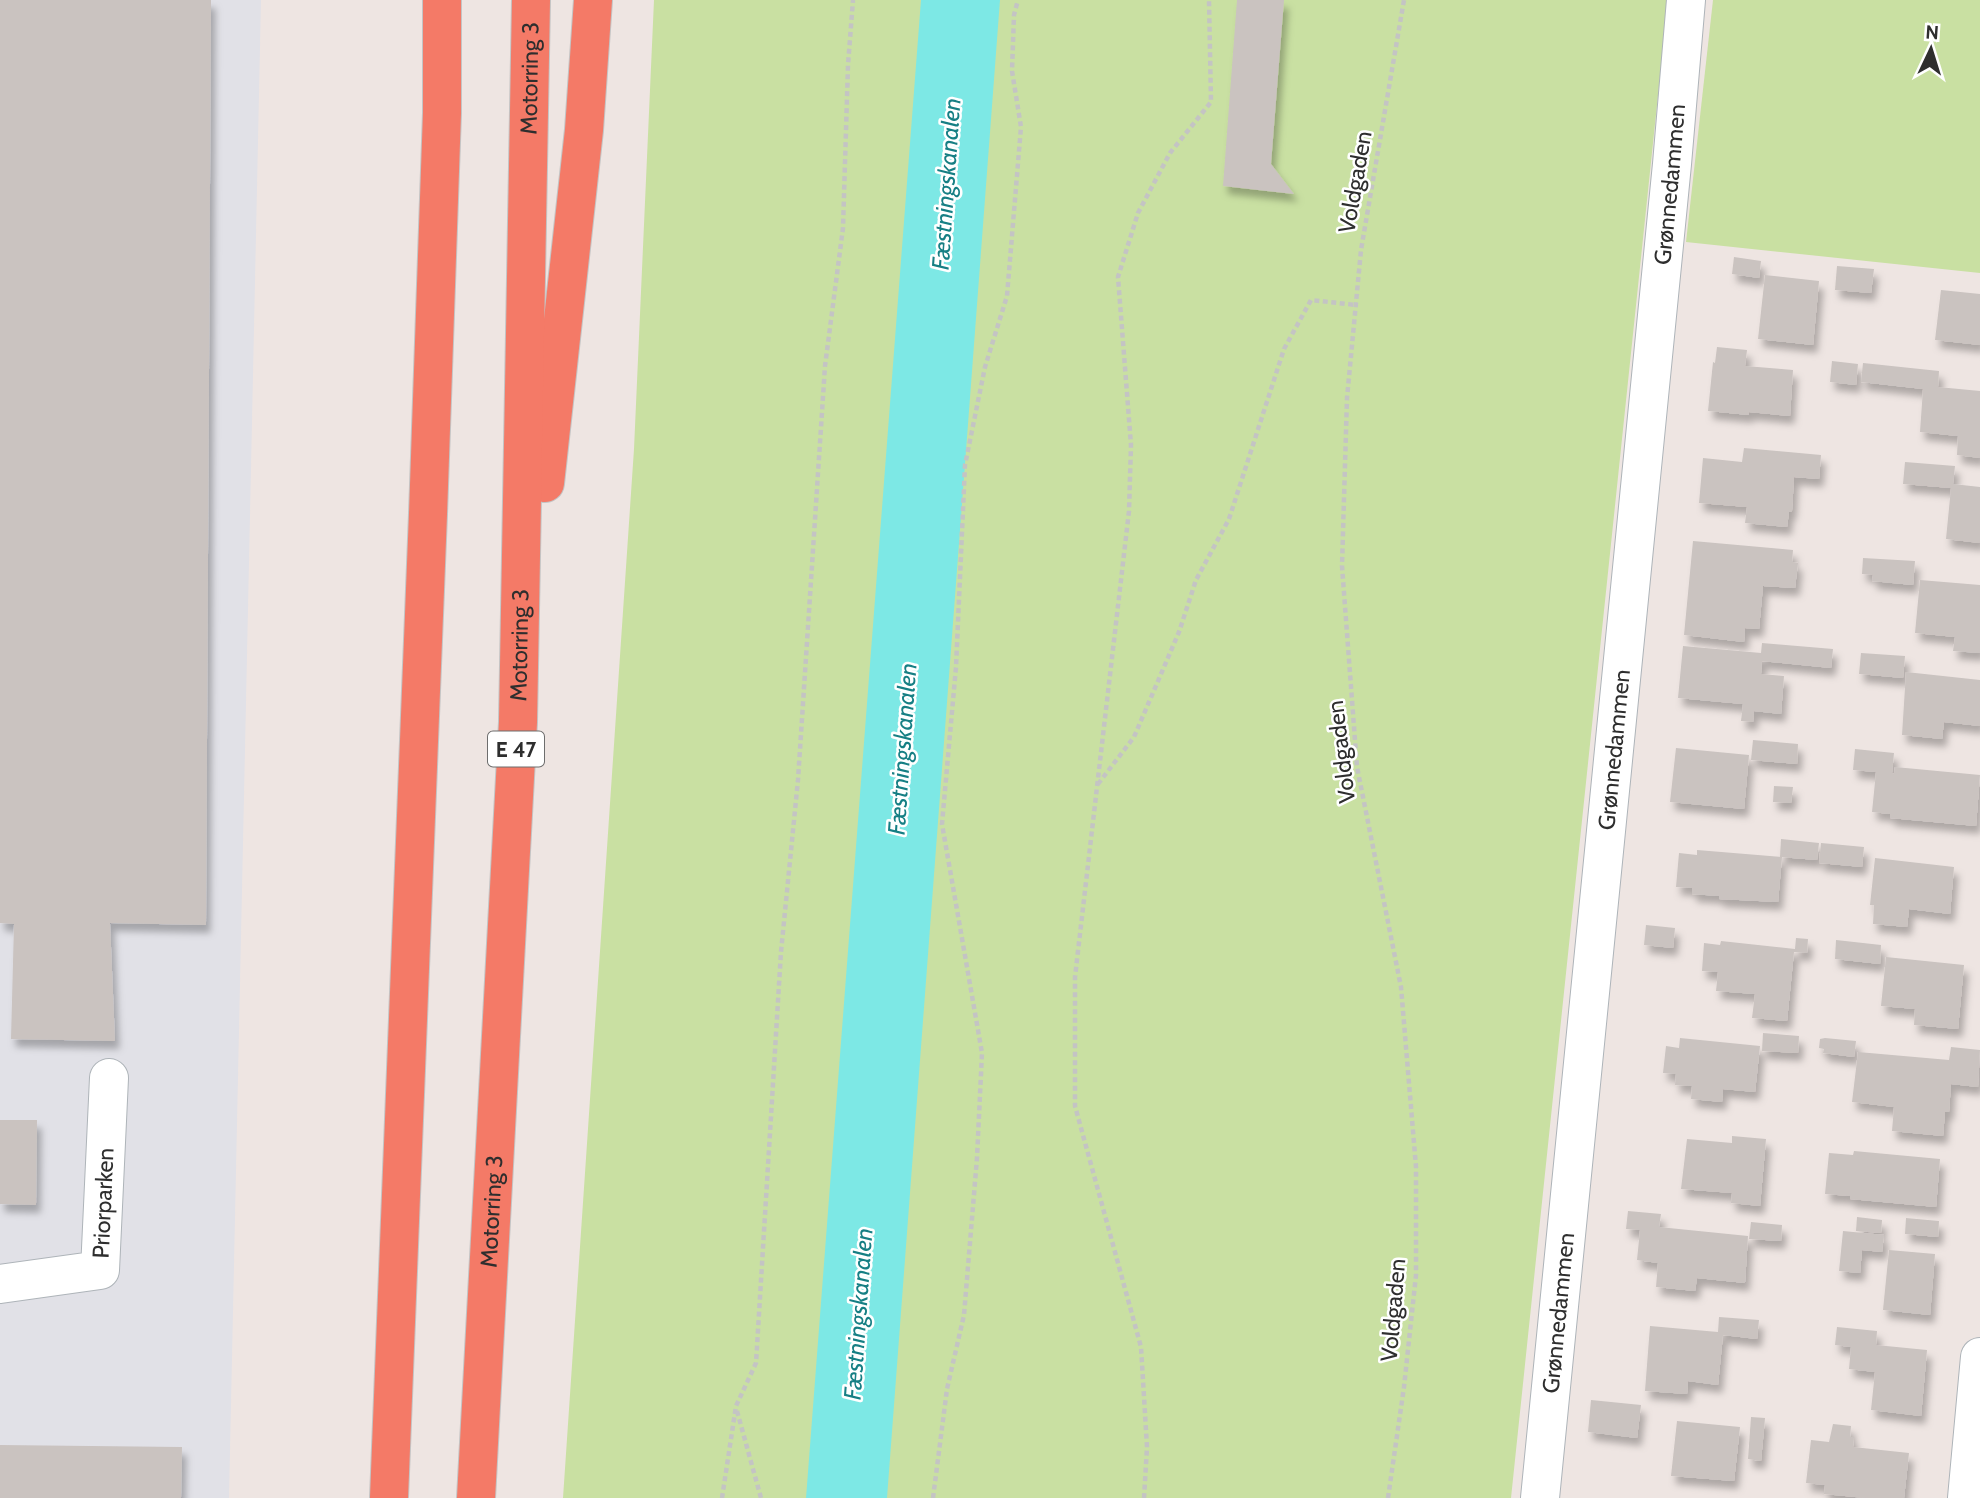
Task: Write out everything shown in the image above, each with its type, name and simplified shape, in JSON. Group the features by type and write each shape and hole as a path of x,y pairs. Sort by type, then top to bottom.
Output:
{"highway":[{"path":"389,1498 429,486 442,113 442,0"},
{"name":"Motorring 3","path":"476,1498 518,722 531,0"},
{"path":"518,722 584,130 593,0"}],"street":[{"name":"Grønnedammen","path":"1539,1498 1686,0"},
{"name":"Priorparken","path":"0,1284 100,1270 109,1078"},
{"path":"1967,1498 1980,1357"}],"path":[{"path":"722,1498 736,1406 756,1363 781,952 798,780 824,380 843,228 848,65 853,0"},
{"path":"933,1498 947,1389 964,1315 977,1157 982,1053 943,824 956,667 965,465 985,367 1007,296 1021,127 1012,71 1014,15 1018,0"},
{"path":"1144,1498 1147,1447 1141,1347 1075,1106 1075,977 1129,511 1131,445 1118,277 1138,213 1170,153 1211,102 1209,0"},
{"name":"Voldgaden","path":"1388,1498 1416,1275 1416,1167 1401,987 1357,766 1342,566 1347,398 1361,250 1404,0"},
{"path":"1097,785 1134,737 1179,632 1196,580 1228,519 1284,349 1311,300 1356,305"},
{"path":"736,1406 761,1498"}],"shaded area":[{"path":"0,0 261,0 229,1498 0,1498"}],"green space":[{"path":"654,0 1668,0 1511,1498 563,1498 634,449"},
{"path":"1713,0 1980,0 1980,273 1686,242"}],"water":[{"name":"Fæstningskanalen","path":"921,0 1000,0 887,1498 806,1498"}],"building":[{"path":"0,0 211,0 206,925 110,923 115,1041 11,1039 14,924 0,923"},
{"path":"1237,0 1284,0 1271,164 1294,194 1223,186"},
{"path":"1734,257 1761,261 1759,278 1732,274"},
{"path":"1837,266 1874,269 1871,293 1835,290"},
{"path":"1765,275 1819,281 1813,345 1758,339"},
{"path":"1941,290 1980,294 1980,345 1935,340"},
{"path":"1717,347 1747,350 1745,366 1793,370 1790,416 1708,411"},
{"path":"1832,361 1858,364 1856,385 1830,382"},
{"path":"1863,363 1939,371 1938,387 1980,391 1980,458 1957,455 1958,436 1920,432 1923,389 1861,382"},
{"path":"1744,448 1821,455 1819,479 1794,477 1792,511 1789,512 1787,527 1745,523 1747,507 1699,503 1703,458 1742,462"},
{"path":"1905,462 1955,466 1953,484 1980,487 1980,543 1946,539 1951,488 1903,484"},
{"path":"1693,541 1793,550 1792,562 1798,563 1795,588 1763,586 1759,629 1745,628 1744,642 1684,635"},
{"path":"1863,558 1915,561 1913,585 1872,581 1873,575 1862,574"},
{"path":"1920,580 1980,585 1980,653 1953,651 1955,637 1915,633"},
{"path":"1762,643 1833,649 1831,668 1762,661 1761,674 1784,676 1781,714 1754,711 1753,722 1741,721 1743,704 1678,698 1683,646 1761,653"},
{"path":"1861,653 1905,656 1903,678 1859,674"},
{"path":"1906,672 1980,680 1980,726 1944,722 1942,739 1902,735"},
{"path":"1753,740 1798,744 1797,764 1751,760"},
{"path":"1676,748 1749,755 1744,809 1670,802"},
{"path":"1855,749 1894,753 1894,774 1895,767 1980,775 1976,826 1890,818 1890,814 1872,812 1876,772 1853,770"},
{"path":"1774,786 1793,787 1791,803 1773,802"},
{"path":"1781,839 1819,843 1817,860 1780,857"},
{"path":"1821,843 1864,847 1862,867 1819,863"},
{"path":"1697,850 1782,857 1778,902 1719,899 1719,896 1692,894 1692,888 1676,887 1679,853 1697,855"},
{"path":"1875,858 1954,867 1950,914 1909,909 1907,927 1873,924 1874,905 1870,905"},
{"path":"1646,925 1675,928 1673,948 1644,945"},
{"path":"1796,938 1808,939 1807,953 1794,952 1787,1021 1752,1018 1755,994 1716,991 1718,972 1702,971 1704,943 1720,945 1721,941 1795,949"},
{"path":"1836,940 1881,945 1880,964 1835,959"},
{"path":"1886,957 1964,965 1958,1029 1914,1025 1915,1009 1881,1006"},
{"path":"1763,1033 1799,1036 1798,1053 1762,1051"},
{"path":"1680,1038 1760,1046 1755,1092 1723,1089 1722,1102 1691,1099 1692,1086 1675,1085 1676,1074 1663,1073 1666,1046 1679,1048"},
{"path":"1820,1039 1856,1041 1854,1057 1823,1053 1824,1049 1819,1048"},
{"path":"1951,1047 1980,1050 1978,1087 1951,1084 1949,1112 1945,1112 1943,1136 1892,1131 1894,1107 1852,1102 1858,1052 1949,1060"},
{"path":"0,1120 37,1120 36,1205 0,1204"},
{"path":"1732,1136 1766,1139 1760,1206 1731,1203 1732,1193 1681,1189 1687,1139 1732,1143"},
{"path":"1854,1151 1940,1159 1936,1207 1825,1194 1829,1153 1853,1155"},
{"path":"1628,1211 1661,1214 1659,1227 1748,1236 1745,1283 1697,1278 1695,1291 1656,1287 1658,1263 1637,1260 1640,1230 1626,1229"},
{"path":"1857,1217 1882,1220 1881,1233 1856,1231"},
{"path":"1906,1218 1939,1221 1938,1237 1905,1234"},
{"path":"1751,1222 1782,1225 1781,1241 1749,1239"},
{"path":"1843,1231 1884,1235 1882,1252 1862,1250 1860,1273 1839,1271"},
{"path":"1889,1250 1935,1254 1930,1315 1883,1310"},
{"path":"1719,1317 1759,1320 1757,1339 1723,1335 1718,1385 1688,1381 1687,1394 1645,1391 1650,1326 1718,1332"},
{"path":"1837,1327 1877,1331 1876,1345 1927,1350 1921,1416 1871,1410 1875,1372 1849,1369 1851,1347 1835,1345"},
{"path":"1591,1400 1641,1405 1637,1438 1588,1432"},
{"path":"1751,1417 1765,1418 1761,1461 1748,1459"},
{"path":"1677,1421 1740,1427 1734,1481 1671,1476"},
{"path":"1833,1424 1851,1426 1853,1447 1909,1453 1904,1498 1824,1494 1825,1485 1806,1483 1811,1440 1829,1442"},
{"path":"0,1445 182,1447 181,1498 0,1498"}]}
